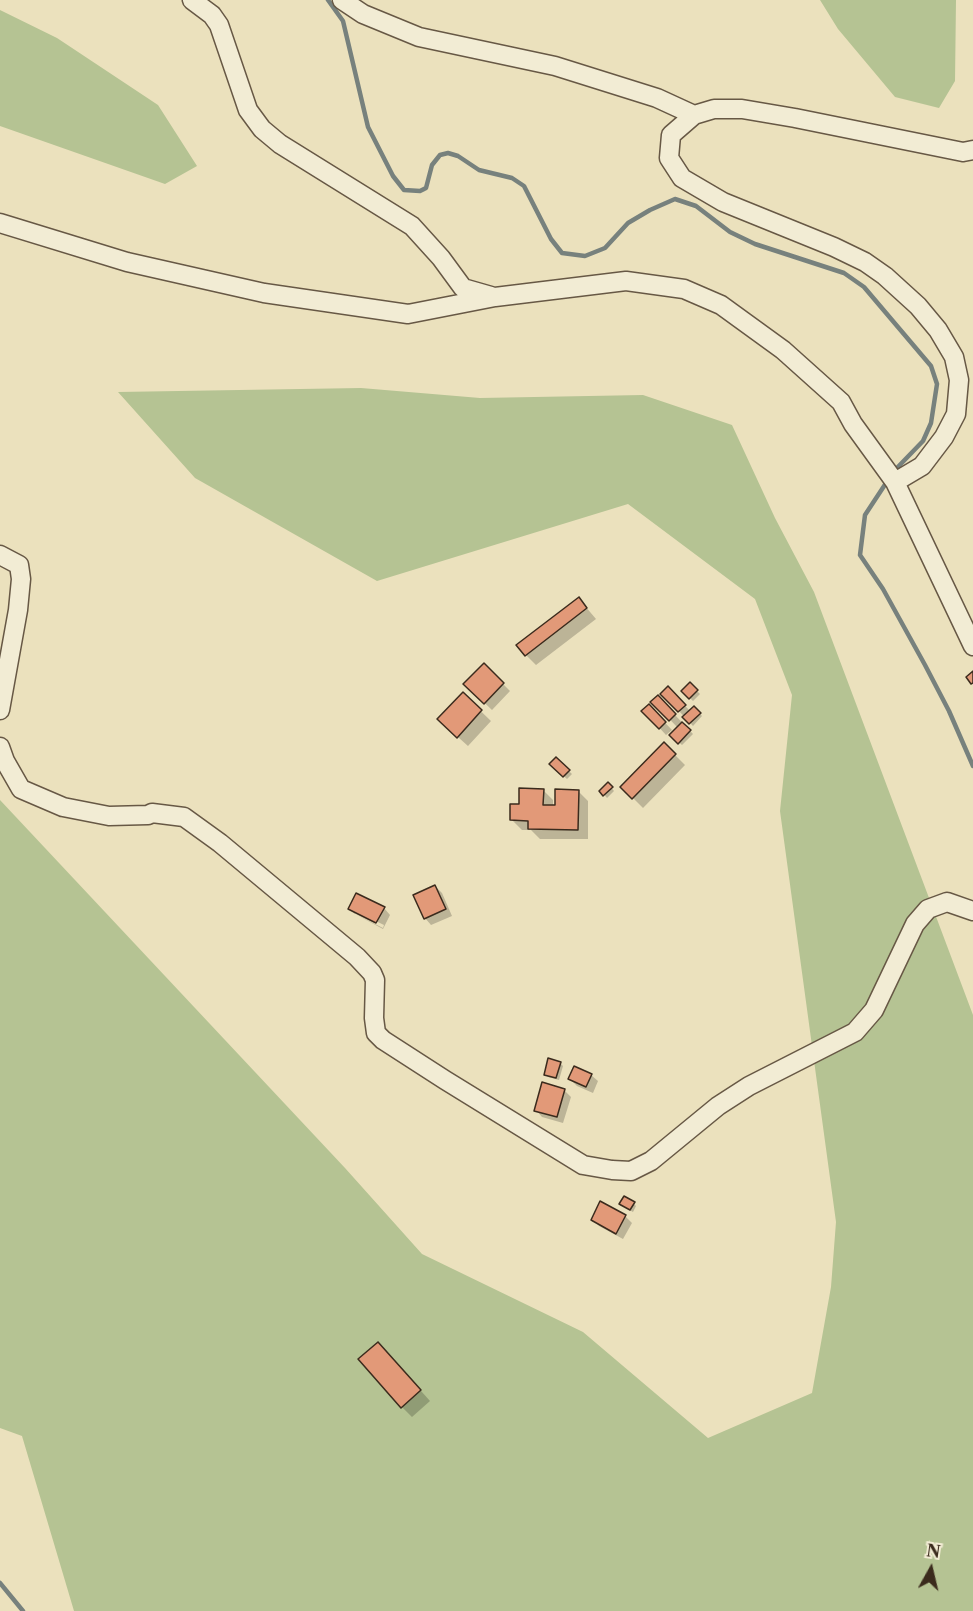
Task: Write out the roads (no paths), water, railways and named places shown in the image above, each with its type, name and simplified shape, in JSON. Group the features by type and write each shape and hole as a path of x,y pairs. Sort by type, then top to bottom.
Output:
{"street":[{"path":"192,0 212,15 219,25 249,110 262,129 279,144 412,226 464,288 495,297"},
{"path":"342,0 363,14 419,37 555,66 657,98 694,114"},
{"path":"895,482 922,466 944,437 956,414 959,380 954,357 938,330 918,306 885,276 865,262 723,202 682,178 669,159 671,135 694,114 714,109 742,109 963,152 973,150"},
{"path":"0,223 127,262 264,293 408,314 495,297 626,281 684,289 721,305 783,350 841,402 853,424 895,482 973,646"},
{"path":"0,555 19,564 21,579 18,610 0,710"},
{"path":"0,747 21,789 63,807 109,816 152,813 183,817 220,843 364,965 375,980 376,1033 383,1040 583,1165 612,1170 631,1170 651,1161 718,1106 749,1086 855,1032 874,1010 915,924 928,909 947,902 973,911"}],"waterway":[{"path":"328,0 343,21 368,127 393,176 404,190 420,191 426,188 432,165 440,155 448,153 458,156 479,170 512,178 524,186 551,239 562,253 585,256 605,248 628,223 675,199 696,206 730,232 755,244 844,273 864,287 931,366 937,384 931,423 923,441 894,471"},
{"path":"888,480 865,515 860,555 883,589 925,665 949,711 973,766"},
{"path":"0,1583 23,1611"}]}
